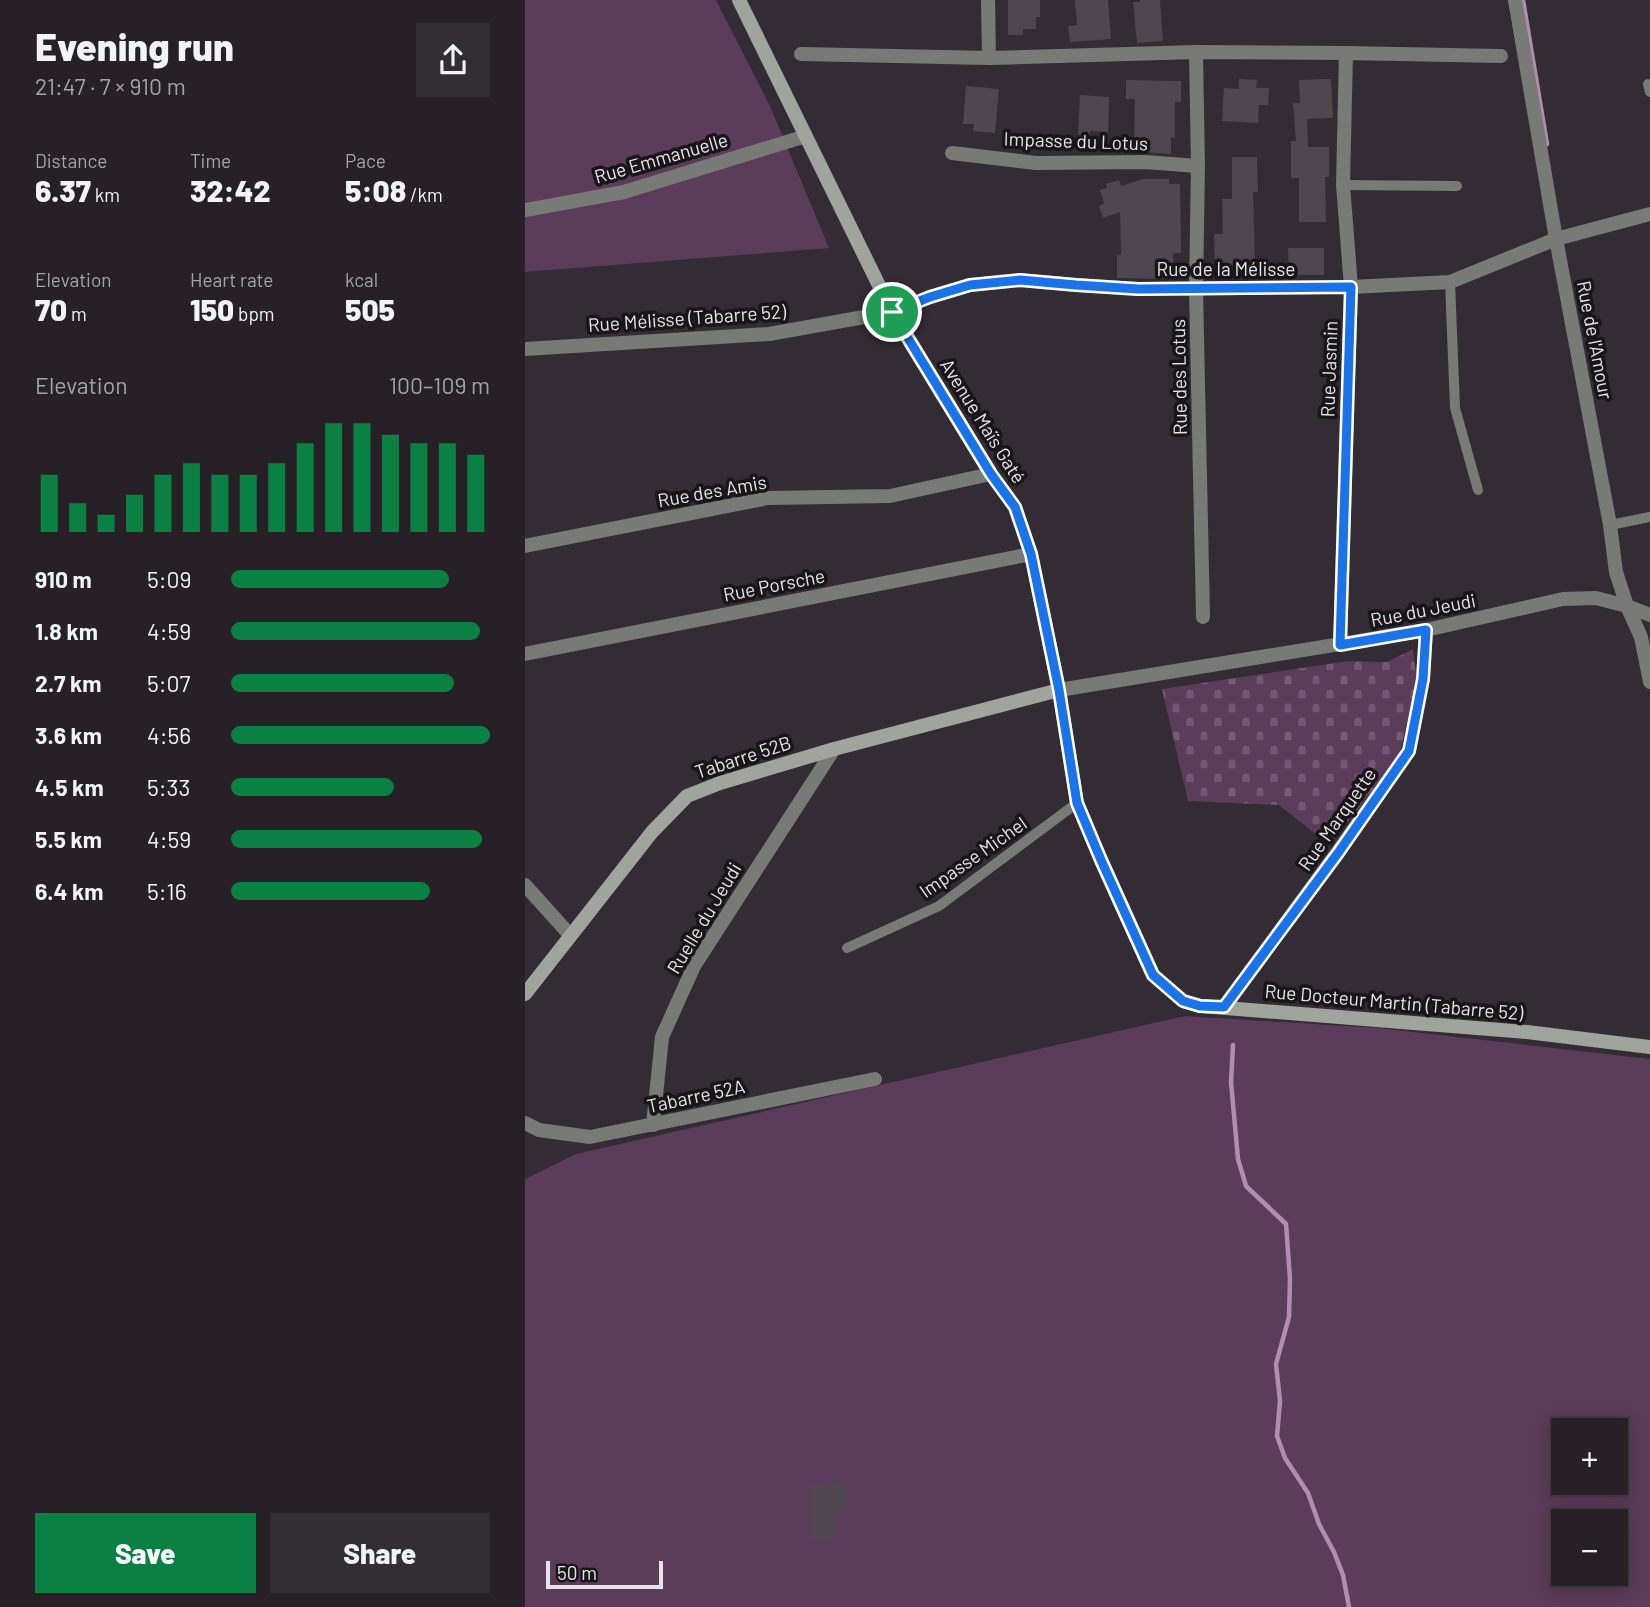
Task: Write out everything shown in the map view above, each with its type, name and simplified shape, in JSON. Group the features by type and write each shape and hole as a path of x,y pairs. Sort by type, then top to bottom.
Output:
{"street":[{"name":"Avenue Maïs Gaté","path":"739,0 892,312 991,474 1015,507 1031,554 1059,690"},
{"path":"988,0 989,58"},
{"name":"Rue de l'Amour","path":"1515,0 1556,239 1610,524 1616,572 1641,637 1650,682"},
{"path":"801,54 989,58 1196,52 1501,56"},
{"name":"Rue des Lotus","path":"1196,52 1196,289 1203,617"},
{"name":"Rue Jasmin","path":"1340,645 1351,287 1343,185 1346,53"},
{"name":"Rue Emmanuelle","path":"525,210 624,192 806,136"},
{"name":"Impasse du Lotus","path":"952,153 1036,163 1145,162 1198,166"},
{"name":"Rue de la Mélisse","path":"892,312 970,285 1020,280 1114,288 1196,289 1351,287 1450,282 1556,239 1650,214"},
{"name":"Rue Mélisse (Tabarre 52)","path":"525,349 769,334 892,312"},
{"name":"Rue des Amis","path":"525,546 768,498 890,496 991,474"},
{"name":"Rue Porsche","path":"525,654 1031,554"},
{"name":"Rue du Jeudi","path":"1059,690 1426,630 1563,599 1596,598 1650,615"},
{"name":"Rue Marquette","path":"1224,1007 1338,853 1409,751 1423,679 1426,630"},
{"name":"Tabarre 52B","path":"525,994 652,832 687,796 720,783 834,749 1059,690"},
{"name":"Rue Docteur Martin (Tabarre 52)","path":"1059,690 1077,803 1153,975 1183,1001 1200,1006 1527,1032 1650,1047"},
{"name":"Ruelle du Jeudi","path":"653,1125 662,1037 694,966 834,749"},
{"path":"525,885 570,935"},
{"name":"Tabarre 52A","path":"525,1123 539,1130 590,1137 875,1079"}],"lane":[{"path":"1343,185 1457,186"},
{"path":"1450,282 1455,408 1478,490"},
{"path":"1610,524 1650,517"},
{"name":"Impasse Michel","path":"846,948 939,906 1077,803"}],"green space":[{"path":"525,0 716,0 770,106 829,248 525,272"},
{"path":"1413,649 1417,682 1399,756 1330,845 1279,805 1188,801 1162,689 1349,661 1387,662"},
{"path":"1185,1016 1378,1028 1650,1059 1650,1607 525,1607 525,1179 576,1154"}],"building":[{"path":"1008,0 1040,0 1040,17 1036,17 1036,29 1023,29 1023,35 1008,35"},
{"path":"1075,0 1108,0 1111,39 1070,42 1068,26 1077,25"},
{"path":"1160,0 1163,41 1137,43 1133,2"},
{"path":"1239,79 1257,80 1256,88 1269,88 1268,105 1259,105 1258,123 1222,121 1224,88 1239,89"},
{"path":"1331,79 1333,118 1307,119 1308,147 1329,147 1329,177 1325,177 1326,222 1299,222 1299,178 1291,178 1291,141 1296,141 1293,103 1300,103 1299,80"},
{"path":"1126,80 1181,81 1181,102 1175,102 1175,138 1171,137 1171,154 1144,152 1144,140 1134,140 1135,99 1126,99"},
{"path":"966,86 999,89 995,133 973,131 974,124 963,124"},
{"path":"1080,95 1109,97 1108,132 1090,131 1090,139 1078,139"},
{"path":"1232,157 1257,157 1258,192 1253,192 1255,265 1215,265 1214,234 1223,234 1222,199 1232,199"},
{"path":"1143,179 1169,179 1169,184 1180,184 1181,253 1173,253 1174,272 1164,272 1164,279 1117,278 1117,255 1121,255 1120,212 1103,218 1099,206 1104,204 1100,190 1107,188 1106,184 1119,180 1121,186"},
{"path":"1288,248 1324,248 1324,275 1289,275"},
{"path":"827,1480 839,1481 839,1485 847,1486 847,1510 838,1510 838,1517 835,1517 835,1540 810,1540 810,1485 827,1485"}],"waterway":[{"path":"1523,0 1547,144"},
{"path":"1233,1045 1231,1082 1238,1159 1246,1186 1286,1224 1290,1279 1289,1317 1276,1364 1280,1401 1277,1436 1285,1458 1308,1493 1319,1524 1334,1552 1343,1575 1349,1607"}],"route":[{"path":"1020,280 1138,289 1351,287 1340,645 1426,630 1423,679 1409,751 1338,853 1224,1007 1200,1006 1183,1001 1153,975 1077,803 1059,690 1031,554 1015,507 991,474 892,312 970,285 1020,280"}]}
